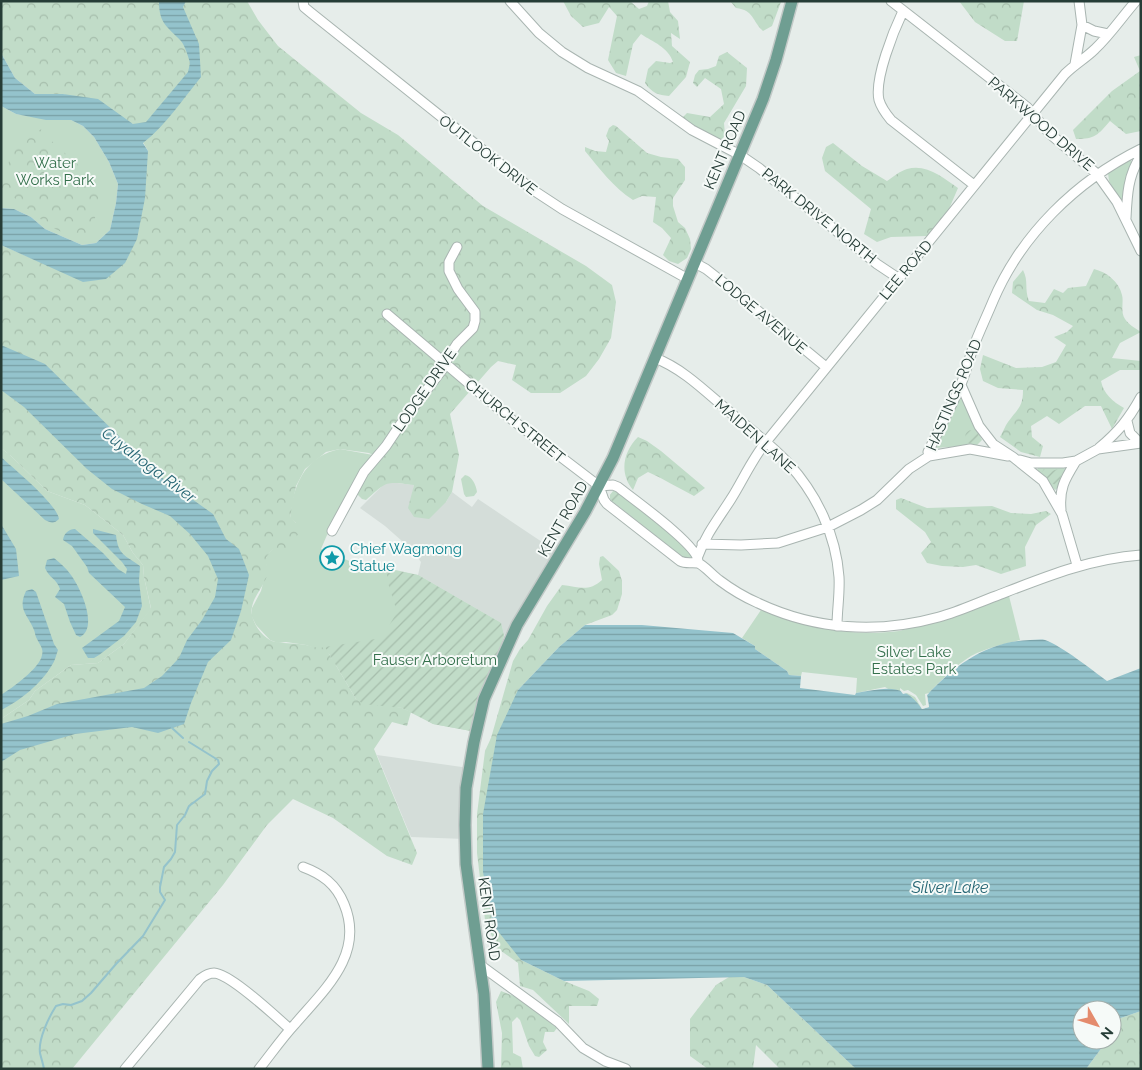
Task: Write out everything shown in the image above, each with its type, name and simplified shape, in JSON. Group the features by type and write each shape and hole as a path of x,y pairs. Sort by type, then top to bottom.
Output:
{"main road":[{"name":"KENT ROAD","path":"488,1069 484,994 466,864 465,826 466,788 480,717 488,691 517,625 599,486 655,358 769,82 792,1"}],"street":[{"name":"PARK DRIVE NORTH","path":"510,1 539,33 562,52 588,68 638,91 692,130 740,155 759,168 877,264 898,278"},
{"name":"PARKWOOD DRIVE","path":"891,1 1027,108 1049,133 1098,174 1126,218 1141,251"},
{"path":"1075,64 1082,26 1079,1"},
{"name":"LEE ROAD","path":"698,560 702,544 766,442 974,185 1075,64 1088,56 1136,1"},
{"name":"OUTLOOK DRIVE","path":"303,4 533,190 577,218 688,278"},
{"path":"903,11 893,33 879,82 879,100 891,120 974,185"},
{"path":"1082,26 1108,34"},
{"name":"HASTINGS ROAD","path":"702,544 741,545 778,543 828,527 877,500 909,469 929,456 928,452 961,384 985,318 1016,259 1053,212 1077,190 1098,174 1141,149"},
{"path":"1126,218 1127,192 1132,172 1141,156"},
{"name":"LODGE DRIVE","path":"332,531 364,472 386,446 442,370 457,344 472,328 476,316 473,308 458,289 449,271 449,262 457,246"},
{"name":"LODGE AVENUE","path":"695,263 729,287 826,367"},
{"name":"CHURCH STREET","path":"386,314 446,363 465,382 599,486"},
{"name":"MAIDEN LANE","path":"655,358 666,362 681,372 766,442 799,476 828,527 837,558 839,578 837,626"},
{"path":"961,384 979,426 993,444 1043,481 1062,514"},
{"path":"929,456 970,449 1013,457 1032,463 1053,464 1076,461 1098,449 1116,434 1127,421 1141,397"},
{"path":"1127,421 1130,433 1140,443"},
{"path":"1098,449 1140,443"},
{"path":"1076,461 1064,481 1060,496 1062,514 1077,566"},
{"path":"698,560 688,564 680,561 607,504 599,486 612,485 618,487 683,539 698,560 730,588 756,602 793,617 837,626 891,627 940,617 1077,566 1119,557 1141,555"},
{"path":"259,1069 334,977 346,955 350,941 350,926 339,892 329,881 316,872 302,868"},
{"path":"480,965 558,1022 583,1048 605,1061 626,1069"},
{"path":"125,1069 200,979 207,974 216,973 232,981 290,1029"}],"shaded area":[{"path":"389,482 414,485 412,495 446,502 452,492 472,507 478,499 554,550 504,636 501,623 418,575 421,562 411,549 385,526 360,508 383,485"},
{"path":"377,755 469,768 465,839 411,837"}],"green space":[{"path":"1,1 247,1 258,20 278,46 361,113 398,135 483,206 586,266 612,285 616,302 611,338 599,359 586,376 560,393 531,393 512,380 516,365 498,361 450,414 459,455 452,492 446,502 429,519 414,517 408,508 414,485 387,484 366,500 357,494 356,490 377,457 369,453 340,449 326,452 305,469 296,486 290,517 296,523 299,533 288,548 273,549 267,557 267,576 252,607 255,623 266,638 276,642 303,644 318,648 325,647 356,699 402,708 411,712 407,726 392,722 374,749 417,853 412,865 387,856 333,818 293,799 267,825 223,885 72,1069 1,1069 1,719 29,700 35,691 71,665 98,663 124,644 151,608 143,565 133,553 123,535 85,505 47,491 1,448 1,245 56,269 106,279 148,151 133,124 63,94 35,94 15,78 1,53"},
{"path":"563,1 630,1 639,9 647,6 649,1 668,1 670,12 678,21 680,39 671,33 672,46 690,62 686,77 669,96 658,94 650,89 645,83 648,69 656,61 673,62 668,52 641,34 633,44 626,76 616,73 608,60 617,16 609,7 599,23 583,27 571,16"},
{"path":"730,1 781,2 772,26 763,31 750,14 736,8"},
{"path":"959,1 1024,1 1017,41 1005,41 975,22"},
{"path":"727,52 747,68 746,86 724,123 725,135 720,142 681,119 687,113 710,117 724,104 721,89 705,78 697,87 693,83 695,75 699,70 716,66 719,56"},
{"path":"1141,55 1141,131 1126,134 1110,121 1096,135 1076,139 1073,130 1112,91 1140,71 1134,57"},
{"name":"Water Works Park","path":"1,106 16,114 46,119 71,120 83,126 94,137 109,162 118,184 110,230 96,243 82,245 45,229 31,217 14,209 1,208"},
{"path":"613,125 647,153 678,159 685,167 685,180 673,198 673,206 678,222 685,228 690,239 691,249 687,258 678,264 669,261 663,255 671,238 653,222 656,197 642,196 633,200 613,184 585,151 585,147 595,151 606,152 609,141 606,136 609,128"},
{"path":"42,129 45,135 98,183 98,209 88,238 59,231 48,225 8,193 1,193 1,173 8,165 11,153 28,135"},
{"path":"833,143 862,166 887,181 902,171 914,168 928,170 941,176 958,188 949,209 927,236 891,237 877,242 864,234 871,209 825,171 822,158 826,147"},
{"path":"1130,159 1132,163 1122,200 1119,199 1109,181 1108,173"},
{"path":"1094,269 1103,272 1118,285 1122,295 1125,319 1141,332 1120,343 1112,358 1141,361 1141,370 1120,370 1101,381 1109,397 1124,408 1112,429 1101,406 1085,406 1059,424 1047,416 1031,426 1032,437 1043,446 1040,457 1021,452 1000,437 1021,405 1023,390 998,388 983,381 980,369 983,355 1016,368 1042,367 1056,362 1066,345 1054,337 1067,332 1073,326 1053,315 1037,310 1012,293 1013,282 1023,270 1029,301 1045,303 1054,289 1063,293 1068,288 1086,286"},
{"path":"961,396 982,440 977,445 935,448 959,397"},
{"path":"972,430 977,432 979,437 977,442 972,444 967,442 965,437 967,432"},
{"path":"638,437 661,451 705,488 694,496 648,472 638,478 633,490 624,470 626,456"},
{"path":"1,448 47,491 85,505 123,535 133,553 143,565 151,609 124,644 98,663 71,665 35,691 29,700 1,719"},
{"path":"340,449 373,455 333,521 321,549 354,563 418,575 501,623 504,636 471,731 433,724 333,663 330,654 306,645 286,642 278,643 270,640 256,625 252,617 252,608 261,591 267,568 265,560 268,554 296,523 290,518 294,494 303,474 318,458"},
{"path":"1063,467 1066,470 1058,488 1055,490 1037,470 1038,468"},
{"path":"1044,469 1049,472 1058,469 1062,472 1057,485 1044,476 1042,472"},
{"path":"465,475 470,477 475,484 477,492 474,496 466,497 464,494 461,479"},
{"path":"615,490 623,496 621,501 615,504 610,499 610,495"},
{"path":"613,491 617,491 692,550 691,558 684,558 612,501 610,495"},
{"path":"901,498 927,508 992,506 1011,513 1031,514 1046,511 1051,514 1036,525 1025,547 1026,566 1001,574 976,565 963,567 927,563 921,553 931,542 925,532 896,509 896,500"},
{"path":"603,556 619,571 622,581 622,594 617,610 612,615 585,625 559,647 518,690 521,960 589,991 599,999 597,1006 569,1006 569,1024 533,990 520,986 518,963 497,948 485,920 477,853 477,814 485,751 491,738 513,661 562,585 588,587 602,580 599,564 600,557"},
{"name":"Fauser Arboretum","path":"386,568 418,575 501,623 504,636 471,731 433,724 402,708 363,704 356,699 325,647 382,638 397,612 388,583"},
{"name":"Silver Lake Estates Park","path":"1009,596 1020,640 995,646 965,660 927,695 929,707 922,709 885,687 856,693 857,678 802,672 801,676 789,675 787,671 742,638 761,610 811,626 864,633 882,633 899,631 936,621"},
{"path":"729,977 744,977 767,985 856,1069 780,1069 756,1045 753,1069 708,1069 690,1056 690,1019 716,985"},
{"path":"501,991 519,998 557,1028 554,1032 545,1032 543,1042 547,1050 539,1057 535,1056 529,1046 520,1020 517,1017 512,1022 513,1053 521,1057 523,1069 501,1069 502,1033 496,1002"},
{"path":"1141,1011 1141,1069 1086,1069 1100,1050 1122,1050 1122,1018"}],"water":[{"path":"159,1 186,1 183,7 199,44 201,77 167,120 143,143 148,151 145,198 137,239 125,263 106,279 83,282 1,245 1,208 14,209 31,217 45,229 82,245 96,243 110,230 118,184 109,162 94,137 83,126 71,120 46,120 16,114 1,106 1,53 15,78 35,94 63,94 98,99 133,124 146,122 188,72 190,63 181,41 162,20"},
{"path":"1,345 45,364 161,477 213,514 226,539 239,549 249,575 241,611 231,640 208,662 184,724 158,733 132,727 75,734 20,750 1,762 1,724 28,716 57,704 144,688 162,676 179,658 187,640 202,620 215,597 218,579 208,556 190,534 170,516 112,489 87,469 24,407 1,390"},
{"path":"1,457 51,505 59,519 56,522 45,520 1,479"},
{"path":"1,524 16,549 19,576 1,580"},
{"path":"75,529 118,569 126,574 127,569 122,562 93,533 93,529 116,535 118,547 121,551 126,557 140,566 139,581 142,606 136,622 124,636 94,658 88,658 82,648 119,621 125,607 89,573 87,567 72,546 63,540 67,532"},
{"path":"54,558 67,570 83,597 88,616 88,625 80,637 76,635 64,604 55,597 60,589 59,586 45,568 47,560"},
{"path":"32,589 36,592 54,644 58,650 48,672 36,685 16,702 1,710 1,695 31,672 42,655 42,648 23,608 26,591"},
{"name":"Silver Lake","path":"585,625 642,625 733,633 755,646 755,649 787,671 789,675 801,676 800,688 855,695 856,693 893,689 908,694 922,709 929,707 927,695 961,665 986,650 1014,641 1045,640 1052,643 1107,681 1141,668 1141,1011 1122,1018 1122,1000 1072,1000 1072,1050 1100,1050 1086,1069 856,1069 767,985 744,977 564,981 521,960 493,925 483,872 483,814 497,735 518,690 559,647"}],"pier":[{"path":"900,688 916,695 923,706 926,705 925,694 929,693 927,695 929,707 922,709 915,697 907,693 903,694"}],"waterway":[{"path":"172,728 183,738"},
{"path":"44,1069 40,1053 42,1035 56,1006 63,1004 71,1005 82,1001 91,993 143,936 165,900 160,892 160,887 164,867 175,852 177,825 189,806 205,794 207,781 212,771 219,764 218,760 189,742"}],"place":[{"name":"Chief Wagmong Statue","path":"332,558"}],"water label":[{"name":"Cuyahoga River","path":"149,465"}]}
